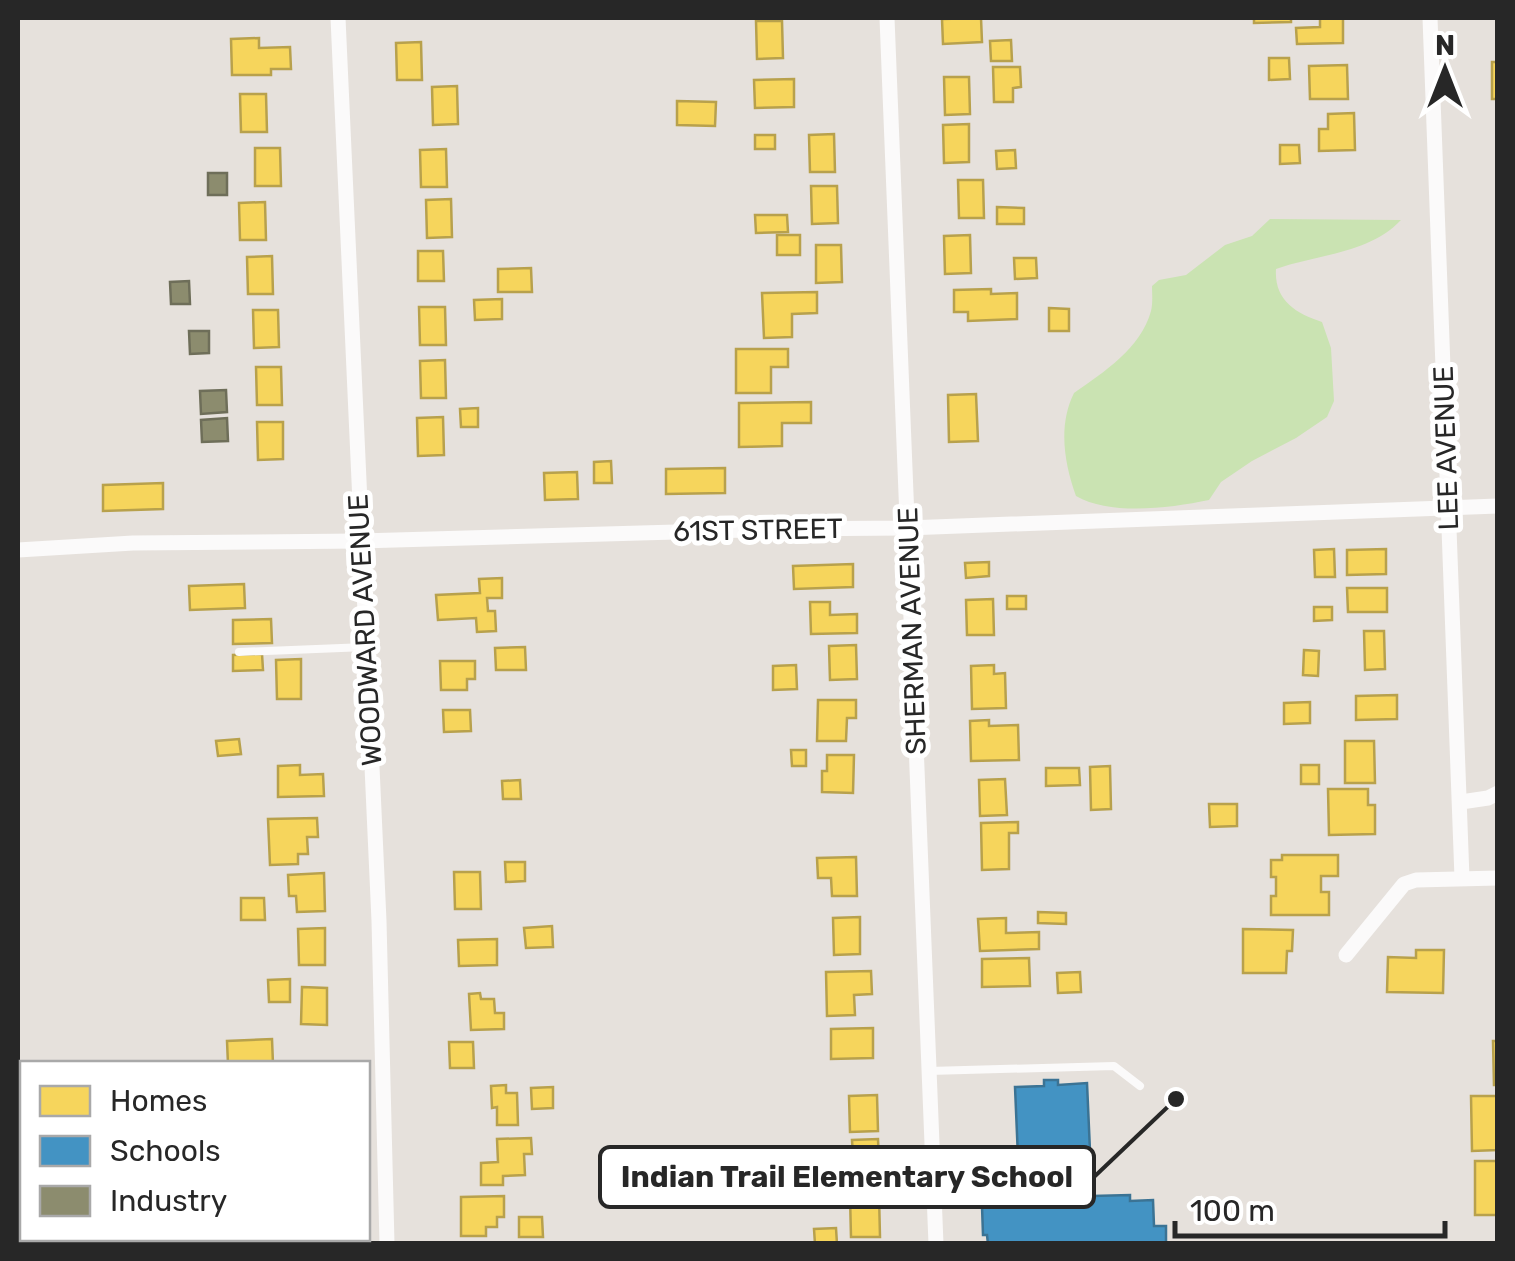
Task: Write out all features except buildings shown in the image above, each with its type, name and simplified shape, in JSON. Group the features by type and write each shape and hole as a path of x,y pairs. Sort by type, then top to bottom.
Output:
{"street":[{"name":"WOODWARD AVENUE","path":"338,18 379,921 387,1244"},
{"name":"SHERMAN AVENUE","path":"887,18 936,1244"},
{"name":"LEE AVENUE","path":"1430,18 1462,878"},
{"name":"61ST STREET","path":"18,550 133,543 907,528 1498,506"},
{"path":"1460,802 1498,794"},
{"path":"1346,955 1404,884 1416,880 1498,878"}],"lane":[{"path":"239,652 366,647"},
{"path":"929,1071 1114,1066 1140,1086"}],"green space":[{"path":"1270,219 1401,220 1374,240 1276,269 1283,297 1295,309 1322,322 1331,348 1334,401 1327,417 1221,482 1209,500 1159,508 1123,508 1076,496 1064,444 1066,418 1074,393 1120,358 1139,336 1151,311 1152,286 1159,280 1186,275 1225,245 1252,236"}],"place":[{"name":"Indian Trail Elementary School","path":"1176,1099"}]}
